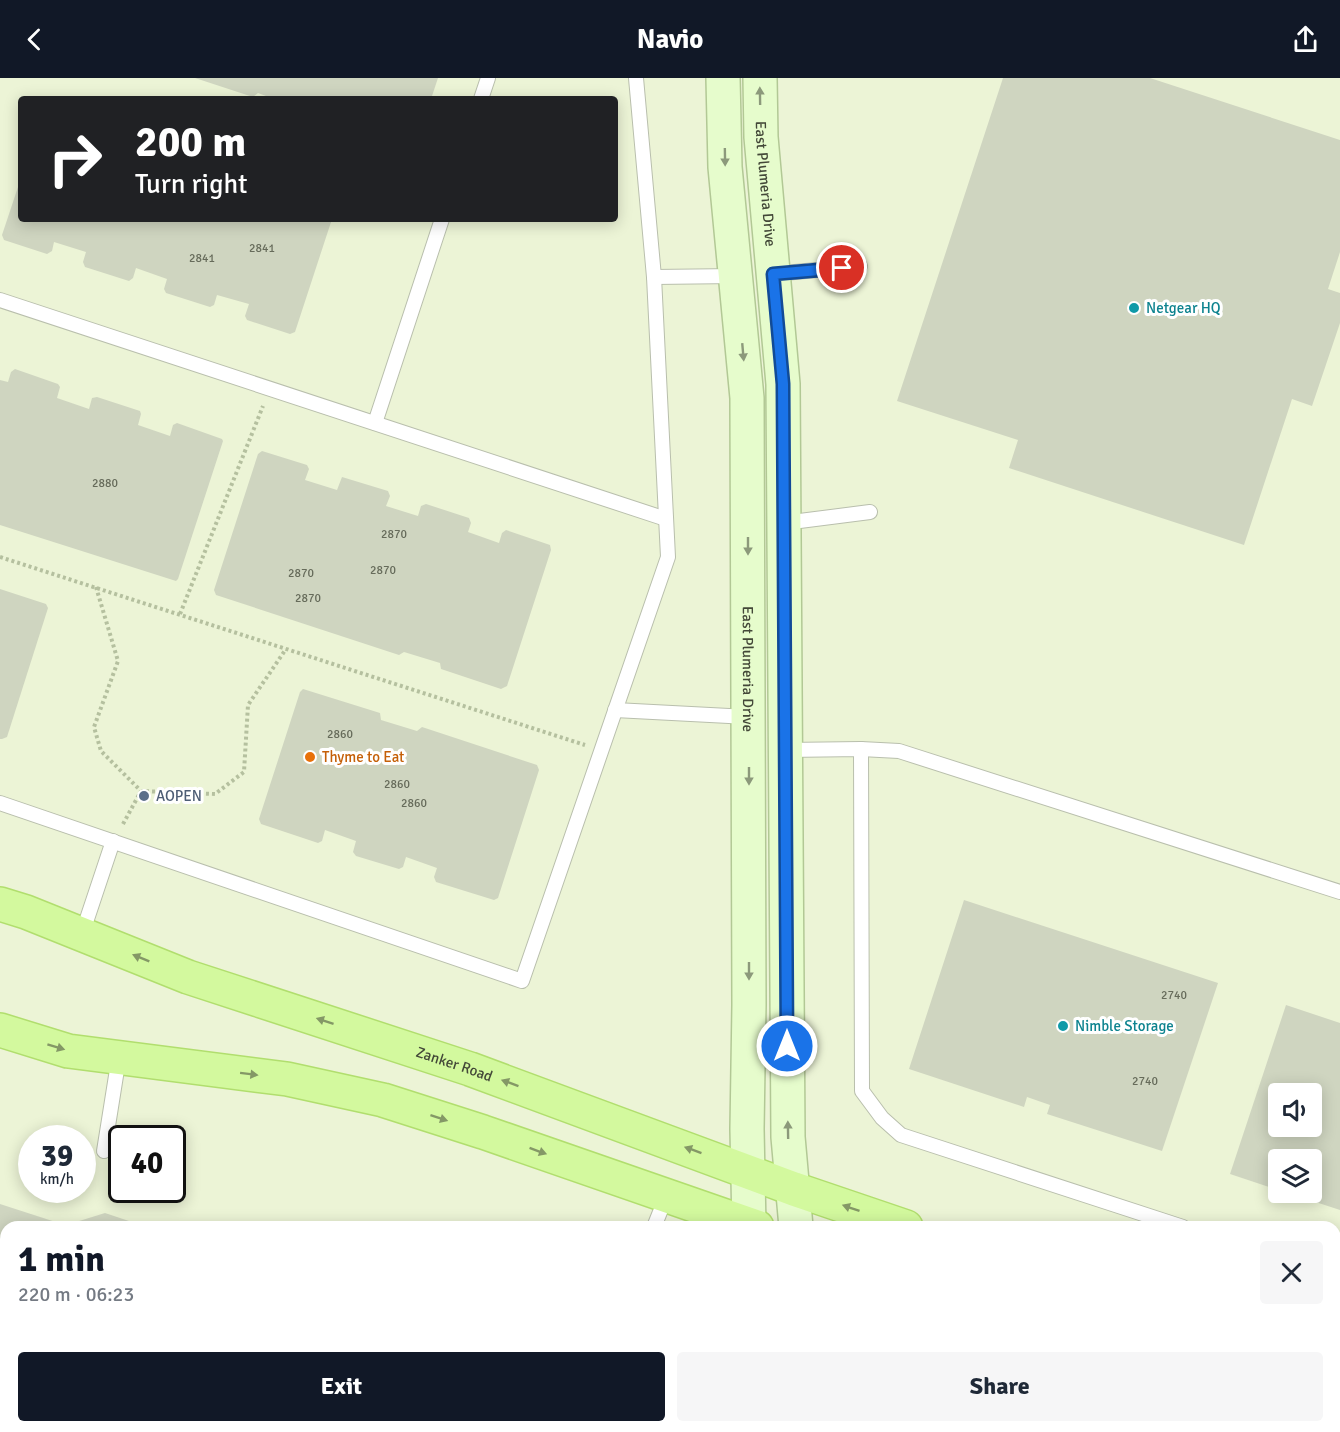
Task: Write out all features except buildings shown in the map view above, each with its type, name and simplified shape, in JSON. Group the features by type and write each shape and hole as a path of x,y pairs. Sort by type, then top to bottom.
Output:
{"main road":[{"name":"Zanker Road","path":"0,904 26,912 188,977 470,1069 794,1189 888,1221"},
{"path":"0,1030 68,1051 287,1079 383,1100 483,1132 736,1221"}],"street":[{"name":"East Plumeria Drive","path":"723,78 725,167 747,398 748,1171 751,1221"},
{"name":"East Plumeria Drive","path":"760,78 761,137 783,384 788,1137 796,1221"},
{"path":"736,276 773,274"},
{"path":"748,717 785,717"}],"lane":[{"path":"482,96 488,78"},
{"path":"0,803 522,981 668,557 654,277 636,78"},
{"path":"375,423 441,222"},
{"path":"773,274 860,266"},
{"path":"654,277 736,276"},
{"path":"0,300 666,519"},
{"path":"784,523 870,512"},
{"path":"615,710 748,717"},
{"path":"786,750 861,749 899,752 1340,892"},
{"path":"861,749 862,1091 882,1118 901,1135 1165,1221"},
{"path":"82,934 113,841"},
{"path":"104,1151 119,1057"},
{"path":"656,1221 666,1197"}],"path":[{"path":"180,615 270,388"},
{"path":"0,557 602,750"},
{"path":"96,587 118,661 94,727 101,751 141,791 215,794 244,772 248,705 286,649"},
{"path":"113,841 141,791"}],"shaded area":[{"path":"0,78 1340,78 1340,1221 0,1221"}],"place":[{"name":"Netgear HQ","path":"1134,308"},
{"name":"Thyme to Eat","path":"310,757"},
{"name":"AOPEN","path":"144,796"},
{"name":"Nimble Storage","path":"1063,1026"}],"route":[{"path":"787,1046 783,384 773,274 842,268"}]}
